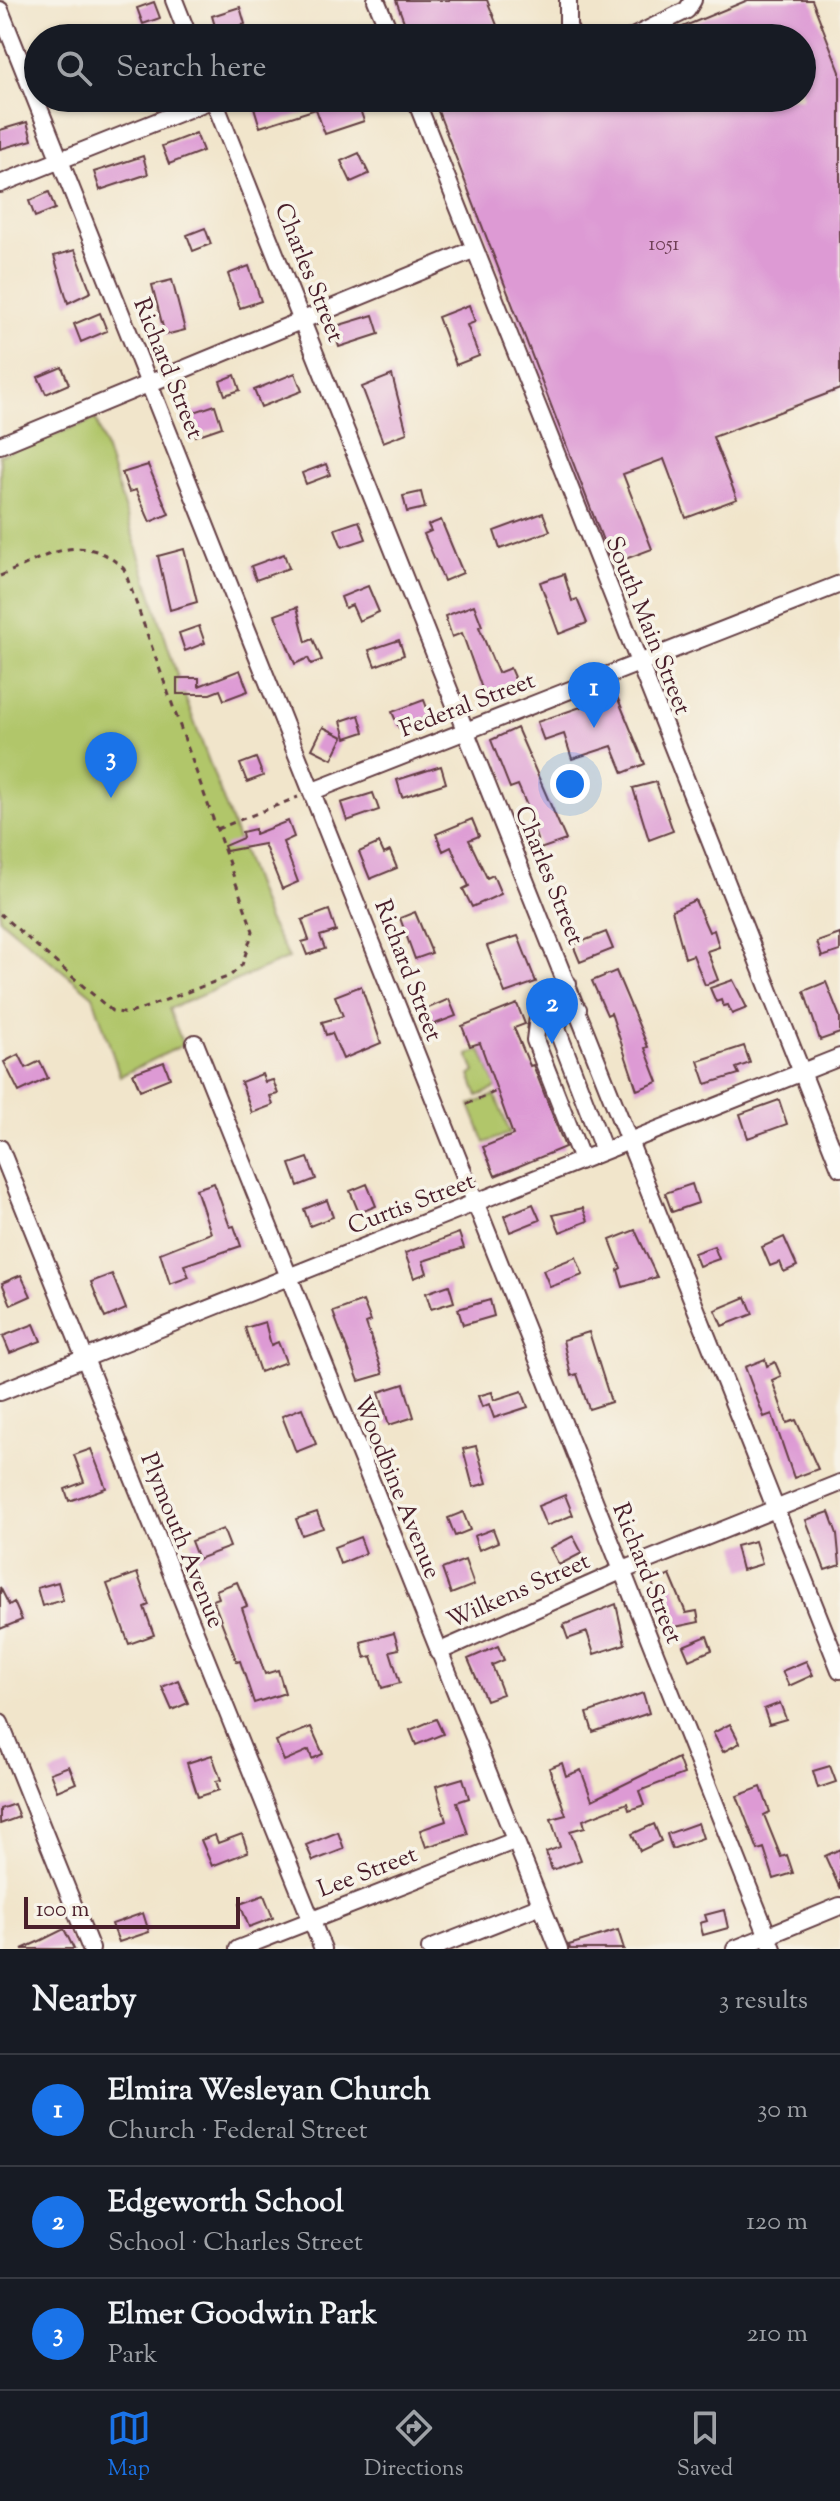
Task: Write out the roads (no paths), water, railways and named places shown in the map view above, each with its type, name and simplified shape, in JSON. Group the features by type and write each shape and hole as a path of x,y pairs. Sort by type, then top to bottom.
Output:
{"street":[{"path":"174,0 183,24"},
{"path":"376,0 386,24"},
{"path":"568,0 568,24"},
{"path":"659,24 687,10 693,0"},
{"name":"Richard Street","path":"0,10 24,71"},
{"name":"Richard Street","path":"40,112 770,1943"},
{"path":"0,184 180,112"},
{"name":"Charles Street","path":"220,112 840,1670"},
{"name":"South Main Street","path":"421,112 840,1168"},
{"path":"0,445 475,249"},
{"name":"Federal Street","path":"313,791 840,584"},
{"path":"568,984 538,1017 535,1040 582,1160"},
{"path":"578,1009 561,1015 557,1029 604,1151"},
{"name":"Woodbine Avenue","path":"195,1043 559,1949"},
{"name":"Curtis Street","path":"0,1392 840,1057"},
{"name":"Plymouth Avenue","path":"0,1148 323,1949"},
{"name":"Wilkens Street","path":"438,1652 621,1571 840,1483"},
{"path":"0,1723 91,1949"},
{"name":"Lee Street","path":"238,1949 514,1841"},
{"path":"430,1949 541,1905"},
{"path":"735,1949 770,1943 840,1906"}],"place":[{"name":"Elmira Wesleyan Church","path":"594,728"},
{"name":"Elmer Goodwin Park","path":"111,798"},
{"name":"Edgeworth School","path":"552,1044"}]}
